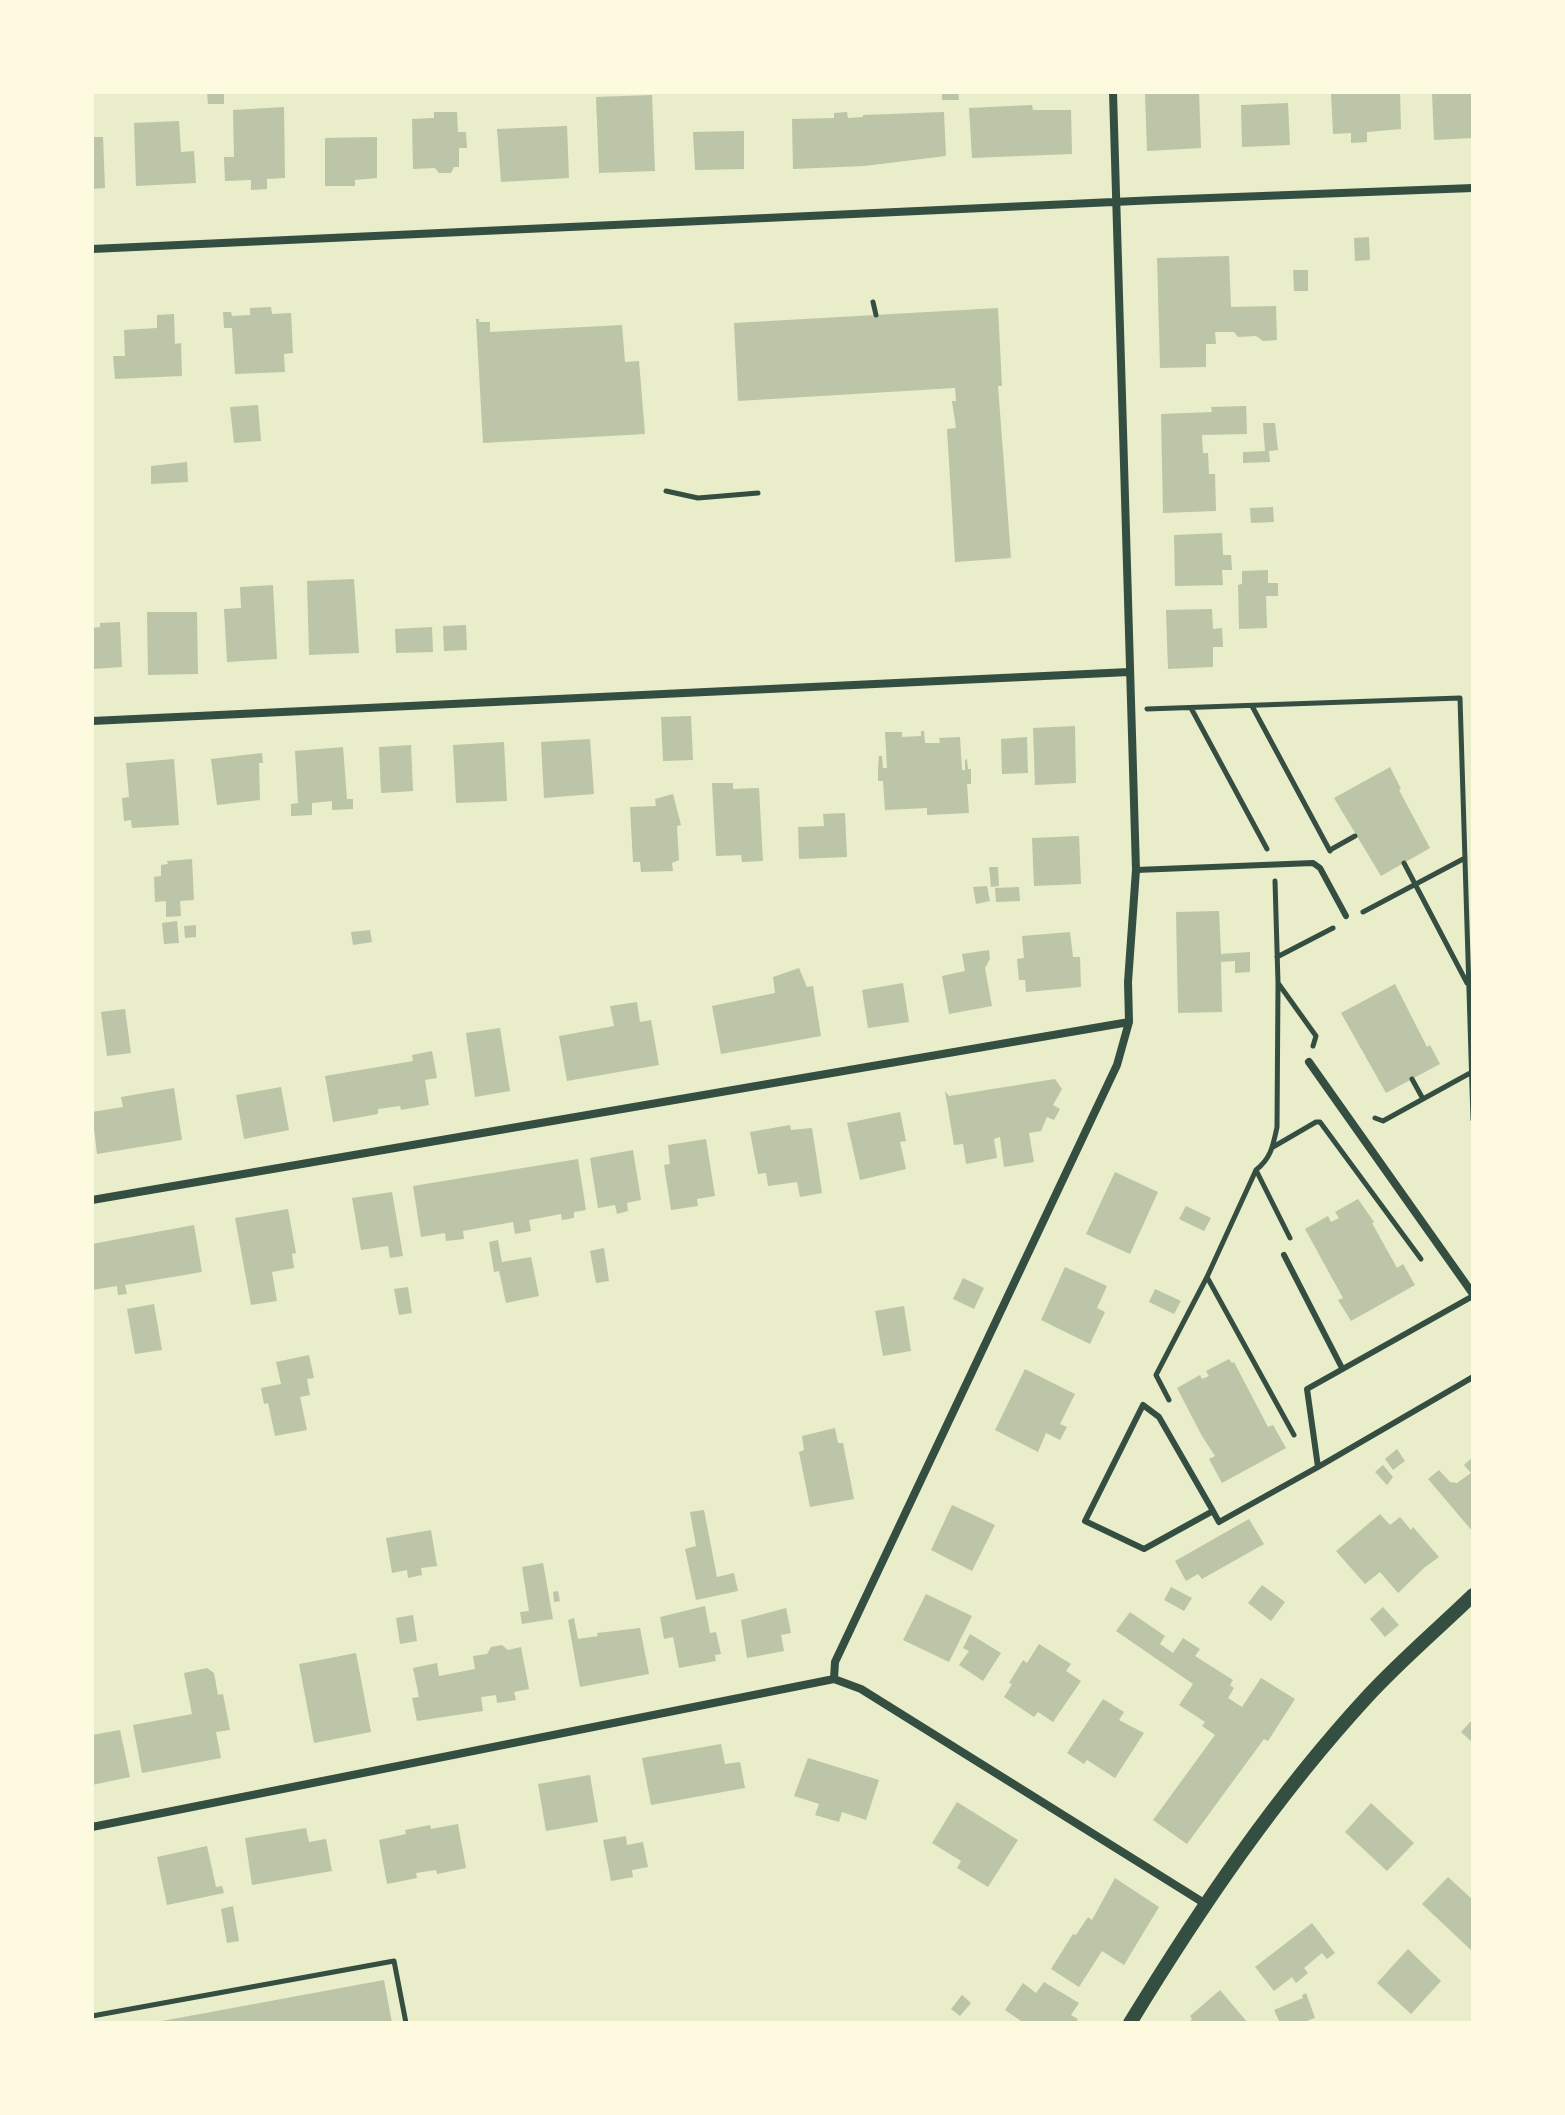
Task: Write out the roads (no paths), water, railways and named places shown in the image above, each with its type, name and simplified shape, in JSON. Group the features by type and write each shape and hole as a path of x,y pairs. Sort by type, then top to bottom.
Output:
{"street":[{"path":"834,1679 835,1662 1117,1065 1129,1022 1128,982 1136,870 1113,92"},
{"path":"92,249 1473,188"},
{"path":"92,721 1129,672"},
{"path":"92,1200 1129,1022"},
{"path":"1309,1062 1473,1295"},
{"path":"1130,2023 1204,1903 1275,1807 1368,1697 1473,1595"},
{"path":"92,1827 834,1679 861,1689 1204,1903"}],"lane":[{"path":"1136,870 1313,863 1320,868 1349,917"},
{"path":"1284,1255 1342,1368"},
{"path":"1318,1467 1307,1389 1473,1295"},
{"path":"1213,1511 1144,1549 1085,1521 1143,1405 1159,1417 1213,1511 1219,1522 1473,1377"}]}
